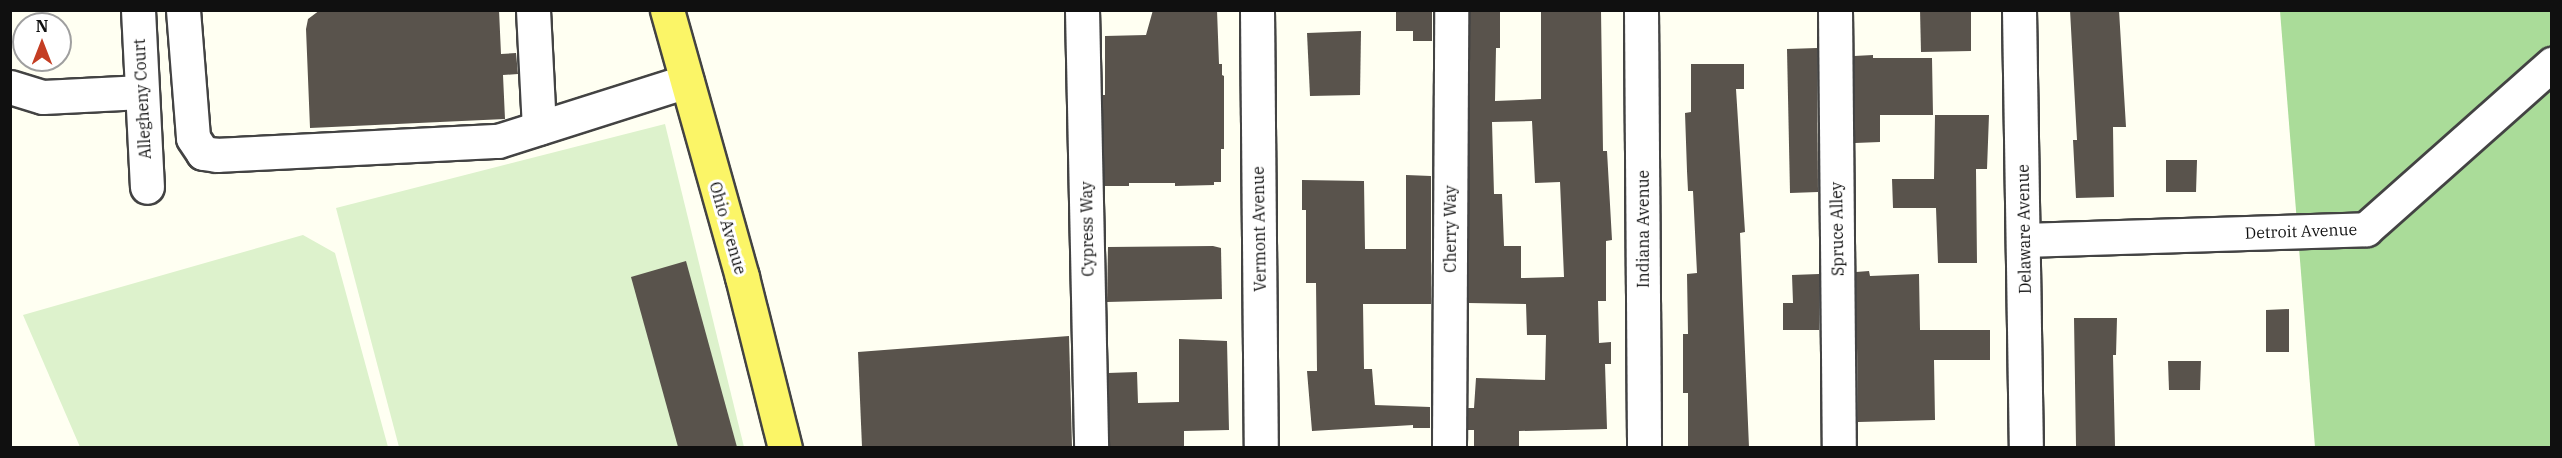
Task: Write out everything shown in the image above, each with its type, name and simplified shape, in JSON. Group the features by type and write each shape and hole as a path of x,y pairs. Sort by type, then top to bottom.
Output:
{"main road":[{"name":"Ohio Avenue","path":"667,10 742,277 785,447"}],"street":[{"name":"Allegheny Court","path":"138,10 147,187"},
{"path":"183,10 193,138 203,153 217,155 498,141 687,81"},
{"path":"532,10 539,128"},
{"name":"Cypress Way","path":"1082,10 1091,447"},
{"name":"Vermont Avenue","path":"1257,10 1262,447"},
{"name":"Cherry Way","path":"1449,447 1451,10"},
{"name":"Indiana Avenue","path":"1641,10 1644,447"},
{"name":"Spruce Alley","path":"1835,10 1839,447"},
{"name":"Delaware Avenue","path":"2019,10 2026,447"},
{"name":"Detroit Avenue","path":"2024,240 2366,229 2552,64"},
{"path":"10,87 43,97 142,92"}],"green space":[{"path":"2280,11 2551,11 2551,447 2315,447"},
{"path":"665,124 744,447 399,447 336,208"},
{"path":"303,235 335,253 388,447 80,447 23,315"}],"building":[{"path":"320,10 499,10 501,54 516,53 518,74 503,75 505,119 310,128 306,29 308,19"},
{"path":"1153,10 1217,10 1219,64 1222,64 1222,75 1224,76 1224,149 1221,149 1221,182 1214,182 1214,185 1175,186 1175,183 1129,183 1129,186 1104,186 1102,95 1105,95 1105,36 1146,35"},
{"path":"1396,10 1432,10 1432,41 1413,41 1413,31 1396,31"},
{"path":"1470,10 1500,10 1500,48 1496,48 1495,101 1541,99 1541,10 1601,10 1603,151 1607,151 1612,240 1606,241 1606,301 1598,301 1599,343 1611,342 1611,364 1605,364 1607,429 1519,431 1519,447 1474,447 1474,430 1468,430 1468,408 1474,408 1476,378 1545,380 1546,335 1527,335 1526,304 1468,303","holes":["1532,121 1535,183 1560,182 1564,277 1521,278 1521,246 1504,246 1502,194 1494,194 1492,122"]},
{"path":"1920,10 1971,10 1971,51 1921,52"},
{"path":"2070,10 2119,10 2126,127 2113,127 2114,197 2076,198 2073,140 2077,140"},
{"path":"1361,31 1360,95 1310,96 1307,33"},
{"path":"1817,48 1818,192 1790,193 1787,49"},
{"path":"1873,55 1873,58 1932,58 1933,115 1880,115 1880,142 1855,143 1854,56"},
{"path":"1691,64 1744,64 1744,89 1736,89 1745,232 1740,233 1749,447 1688,447 1688,393 1683,393 1683,334 1688,334 1687,274 1697,273 1693,191 1688,191 1685,113 1691,112"},
{"path":"1935,115 1989,115 1987,169 1976,169 1977,263 1938,263 1936,208 1893,208 1892,179 1934,179"},
{"path":"2166,160 2197,160 2196,192 2166,192"},
{"path":"1406,175 1431,176 1431,304 1363,304 1364,369 1372,369 1375,405 1430,407 1430,428 1413,428 1413,425 1312,431 1307,371 1317,371 1316,283 1306,283 1306,210 1302,210 1302,180 1364,181 1365,249 1406,249"},
{"path":"1213,246 1221,248 1222,299 1107,302 1108,247"},
{"path":"686,261 737,447 678,447 631,277"},
{"path":"1869,271 1870,276 1919,274 1920,330 1990,330 1990,360 1934,360 1935,420 1858,422 1856,272"},
{"path":"1819,274 1819,330 1783,330 1783,303 1793,303 1792,275"},
{"path":"2289,309 2289,352 2266,352 2266,310"},
{"path":"2074,318 2117,318 2116,355 2113,355 2115,446 2076,446"},
{"path":"1069,336 1072,447 862,447 858,352"},
{"path":"1179,339 1227,341 1229,430 1184,431 1184,447 1110,447 1108,373 1137,372 1138,403 1179,402"},
{"path":"2168,361 2201,361 2200,390 2169,390"}]}
